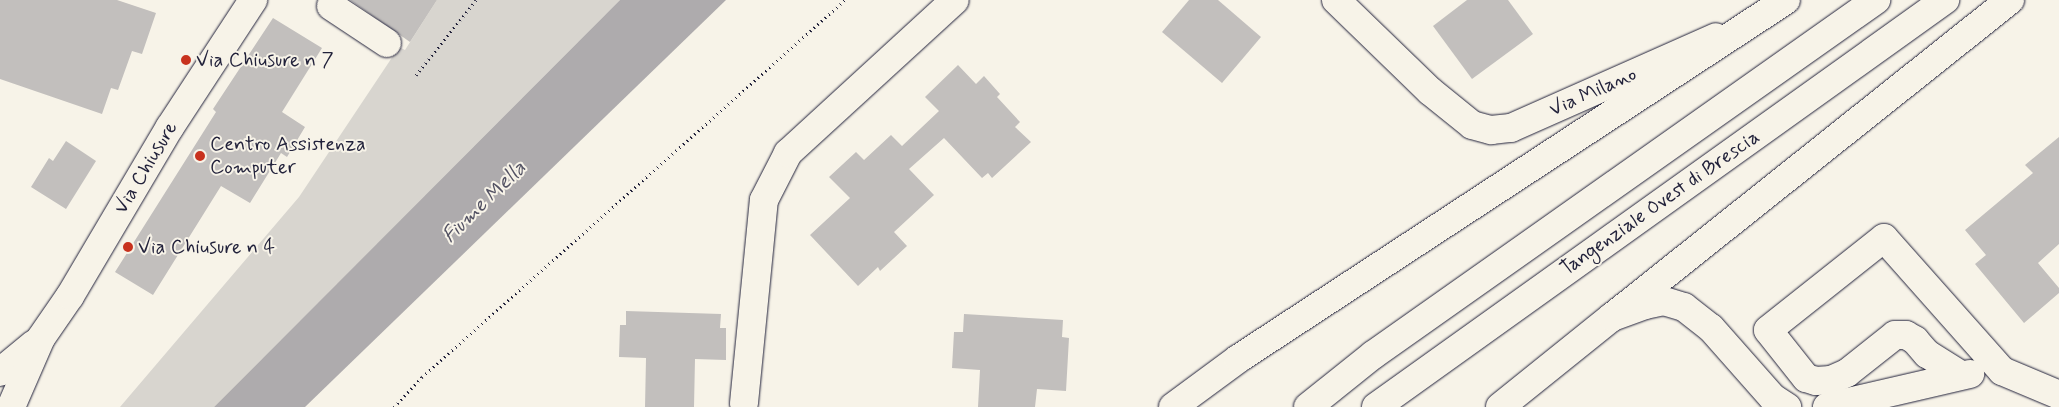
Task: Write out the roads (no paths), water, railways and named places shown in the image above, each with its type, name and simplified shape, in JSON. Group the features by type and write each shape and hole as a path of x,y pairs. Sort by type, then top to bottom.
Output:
{"main road":[{"name":"Via Chiusure","path":"11,407 41,338 70,296 170,127 253,0"},
{"path":"747,406 764,200 788,153 955,0"},
{"name":"Via Milano","path":"1336,0 1430,91 1472,125 1492,130 1511,128 1760,16"},
{"path":"1173,407 1238,359 1786,0"},
{"name":"Tangenziale Ovest di Brescia","path":"1308,407 1372,354 1876,0"},
{"name":"Tangenziale Ovest di Brescia","path":"1376,407 1945,0"},
{"path":"1500,407 2010,0"},
{"path":"331,6 387,43"},
{"path":"1961,375 1927,354 1915,340 1906,336 1895,336 1846,373 1831,380 1816,381 1806,378 1768,330 1884,238 2002,371 2059,395"},
{"path":"1612,317 1644,305 1664,301 1684,307 1711,328 1774,398 1787,407"},
{"name":"Via Chiusure","path":"0,372 41,338"},
{"path":"1827,407 1961,375 2002,371"}],"water":[{"name":"Fiume Mella","path":"620,0 726,0 305,407 214,407"}],"place":[{"name":"Via Chiusure n 7","path":"186,60"},
{"name":"Centro Assistenza Computer","path":"200,156"},
{"name":"Via Chiusure n 4","path":"128,247"}]}
